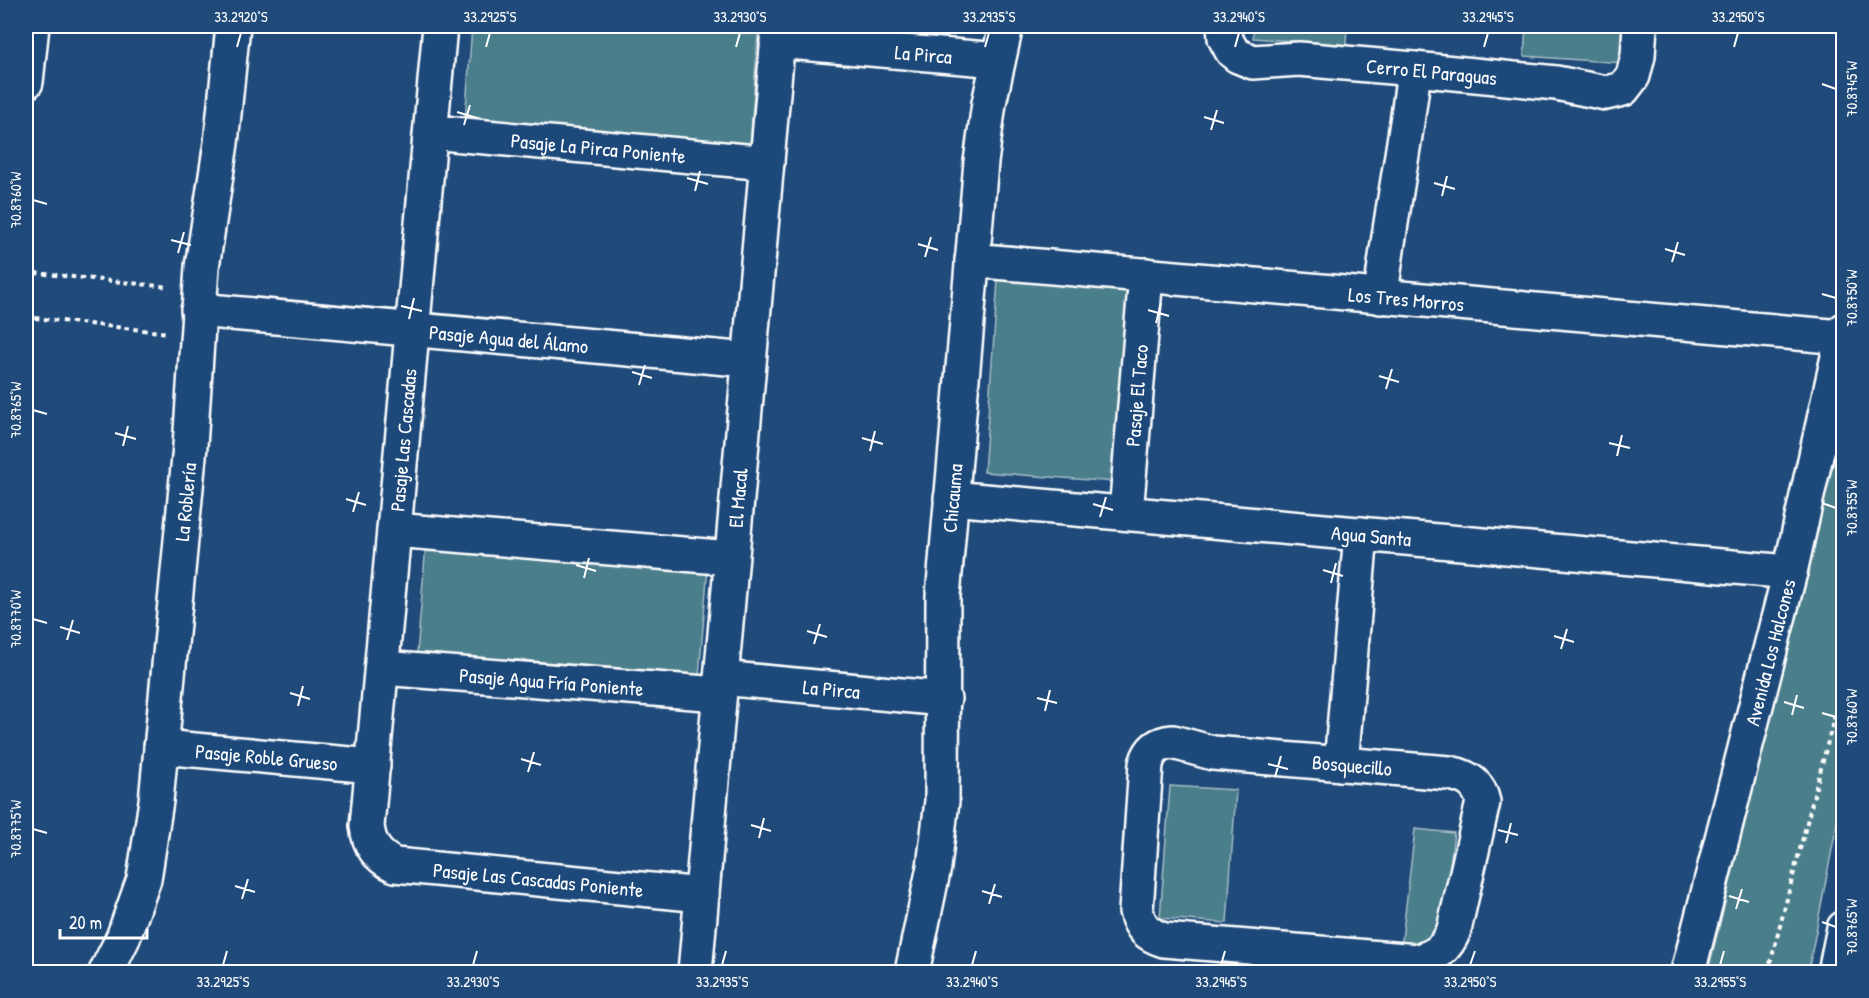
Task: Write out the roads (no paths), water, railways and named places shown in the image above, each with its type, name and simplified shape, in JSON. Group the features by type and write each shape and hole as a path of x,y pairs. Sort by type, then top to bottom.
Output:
{"street":[{"path":"26,82 32,26"},
{"name":"La Roblería","path":"106,972 123,938 144,879 156,801 190,446 198,312 207,224 221,142 233,26"},
{"name":"Pasaje Las Cascadas","path":"376,853 368,836 367,826 440,26"},
{"name":"Chicauma","path":"912,972 925,917 939,834 944,699 943,596 951,498 981,162 989,103 1006,26"},
{"name":"Cerro El Paraguas","path":"1228,38 1238,57 1253,62 1299,59 1414,69 1556,83 1606,93 1623,89 1629,83 1636,66 1640,26"},
{"name":"La Pirca","path":"778,33 998,60"},
{"name":"El Macal","path":"695,972 778,33"},
{"path":"1381,297 1409,118 1414,69"},
{"name":"Pasaje La Pirca Poniente","path":"430,132 766,163"},
{"name":"Los Tres Morros","path":"972,260 1381,297 1843,333"},
{"name":"Pasaje El Taco","path":"1125,513 1146,275"},
{"name":"Pasaje Agua del Álamo","path":"198,312 749,360"},
{"name":"Avenida Los Halcones","path":"1688,972 1790,572 1843,333"},
{"name":"Agua Santa","path":"951,498 1790,572"},
{"path":"394,530 731,558"},
{"path":"1341,764 1361,534"},
{"name":"Pasaje Agua Fría Poniente","path":"382,668 720,686"},
{"name":"La Pirca","path":"720,686 944,699"},
{"name":"Bosquecillo","path":"1173,742 1213,753 1341,764 1462,779 1481,793 1482,812 1454,930 1450,940 1436,955 1417,961 1302,962 1164,940 1153,937 1144,930 1138,921 1136,911 1146,764 1156,747 1173,742"},
{"name":"Pasaje Roble Grueso","path":"161,747 373,766"},
{"name":"Pasaje Las Cascadas Poniente","path":"376,853 385,861 406,867 702,895"},
{"path":"1835,972 1844,928"}]}
